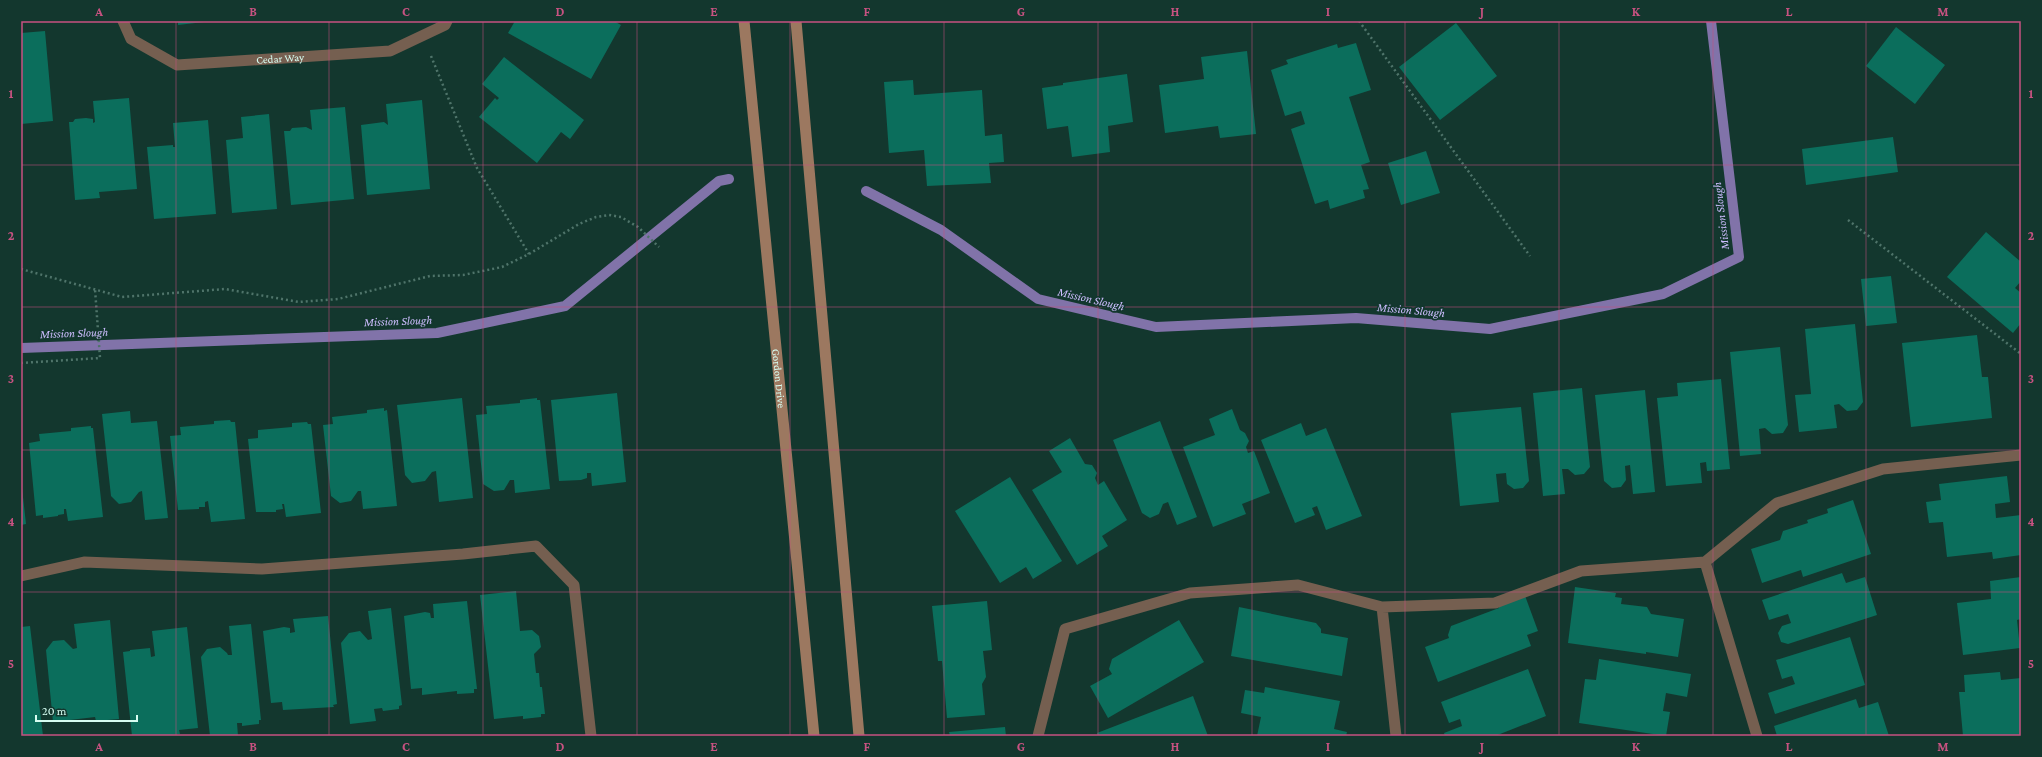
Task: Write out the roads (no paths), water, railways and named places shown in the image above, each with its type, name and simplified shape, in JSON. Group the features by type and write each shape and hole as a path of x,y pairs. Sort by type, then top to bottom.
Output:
{"main road":[{"name":"Gordon Drive","path":"744,21 814,736"},
{"path":"796,21 859,736"}],"street":[{"name":"Cedar Way","path":"123,21 131,39 177,65 390,51 445,25 447,21"},
{"path":"1038,736 1065,629 1190,593 1298,585 1382,607 1495,603 1581,571 1705,562 1777,503 1882,469 2021,455"},
{"path":"21,576 84,562 262,569 463,554 536,546 574,585 591,736"},
{"path":"1705,562 1758,736"},
{"path":"1382,607 1396,736"}],"waterway":[{"name":"Mission Slough","path":"866,191 941,230 1038,299 1156,327 1356,318 1490,329 1663,294 1739,257 1711,21"},
{"name":"Mission Slough","path":"21,348 437,333 565,306 719,181 729,179"}]}
